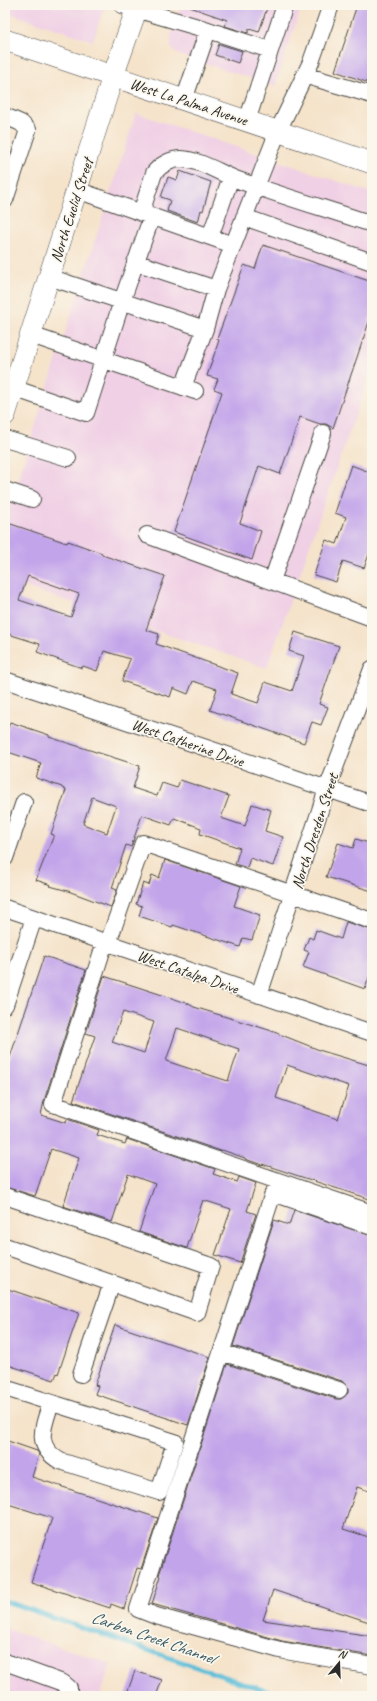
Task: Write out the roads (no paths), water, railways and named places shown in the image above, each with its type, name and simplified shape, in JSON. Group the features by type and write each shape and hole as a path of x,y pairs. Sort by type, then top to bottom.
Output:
{"main road":[{"name":"North Euclid Street","path":"5,415 113,76 132,7"},
{"name":"West La Palma Avenue","path":"5,40 372,163"}],"street":[{"path":"247,121 285,5"},
{"path":"31,335 189,389 216,289 278,131 304,75 331,5"},
{"path":"132,7 270,50"},
{"path":"184,100 208,30"},
{"path":"304,75 372,95"},
{"path":"5,116 21,123 28,130 5,200"},
{"path":"13,388 86,413 135,262 147,215 154,173 158,168 168,162 185,159 256,186 372,224"},
{"path":"210,237 231,177"},
{"path":"77,190 233,244"},
{"path":"244,218 372,262"},
{"path":"135,262 216,289"},
{"path":"49,277 205,329"},
{"path":"272,581 323,434"},
{"path":"5,438 68,458"},
{"path":"5,490 32,499"},
{"path":"147,535 372,618"},
{"name":"North Dresden Street","path":"259,995 294,895 327,789 372,669"},
{"name":"West Catherine Drive","path":"5,680 372,804"},
{"path":"5,858 24,802"},
{"path":"372,921 143,843 107,943 53,1104 372,1213"},
{"name":"West Catalpa Drive","path":"5,908 372,1033"},
{"path":"5,1005 10,973 34,918"},
{"path":"372,1226 273,1194 138,1609 156,1616 280,1650 372,1666"},
{"path":"5,1196 211,1266 197,1313 5,1246"},
{"path":"81,1374 112,1283"},
{"path":"221,1352 339,1390"},
{"path":"5,1388 175,1442 159,1492 60,1461 51,1456 46,1451 43,1444 45,1423 51,1403"},
{"path":"5,1662 63,1683 69,1688 69,1696"}],"waterway":[{"name":"Carbon Creek Channel","path":"5,1601 272,1693 293,1696"}]}
